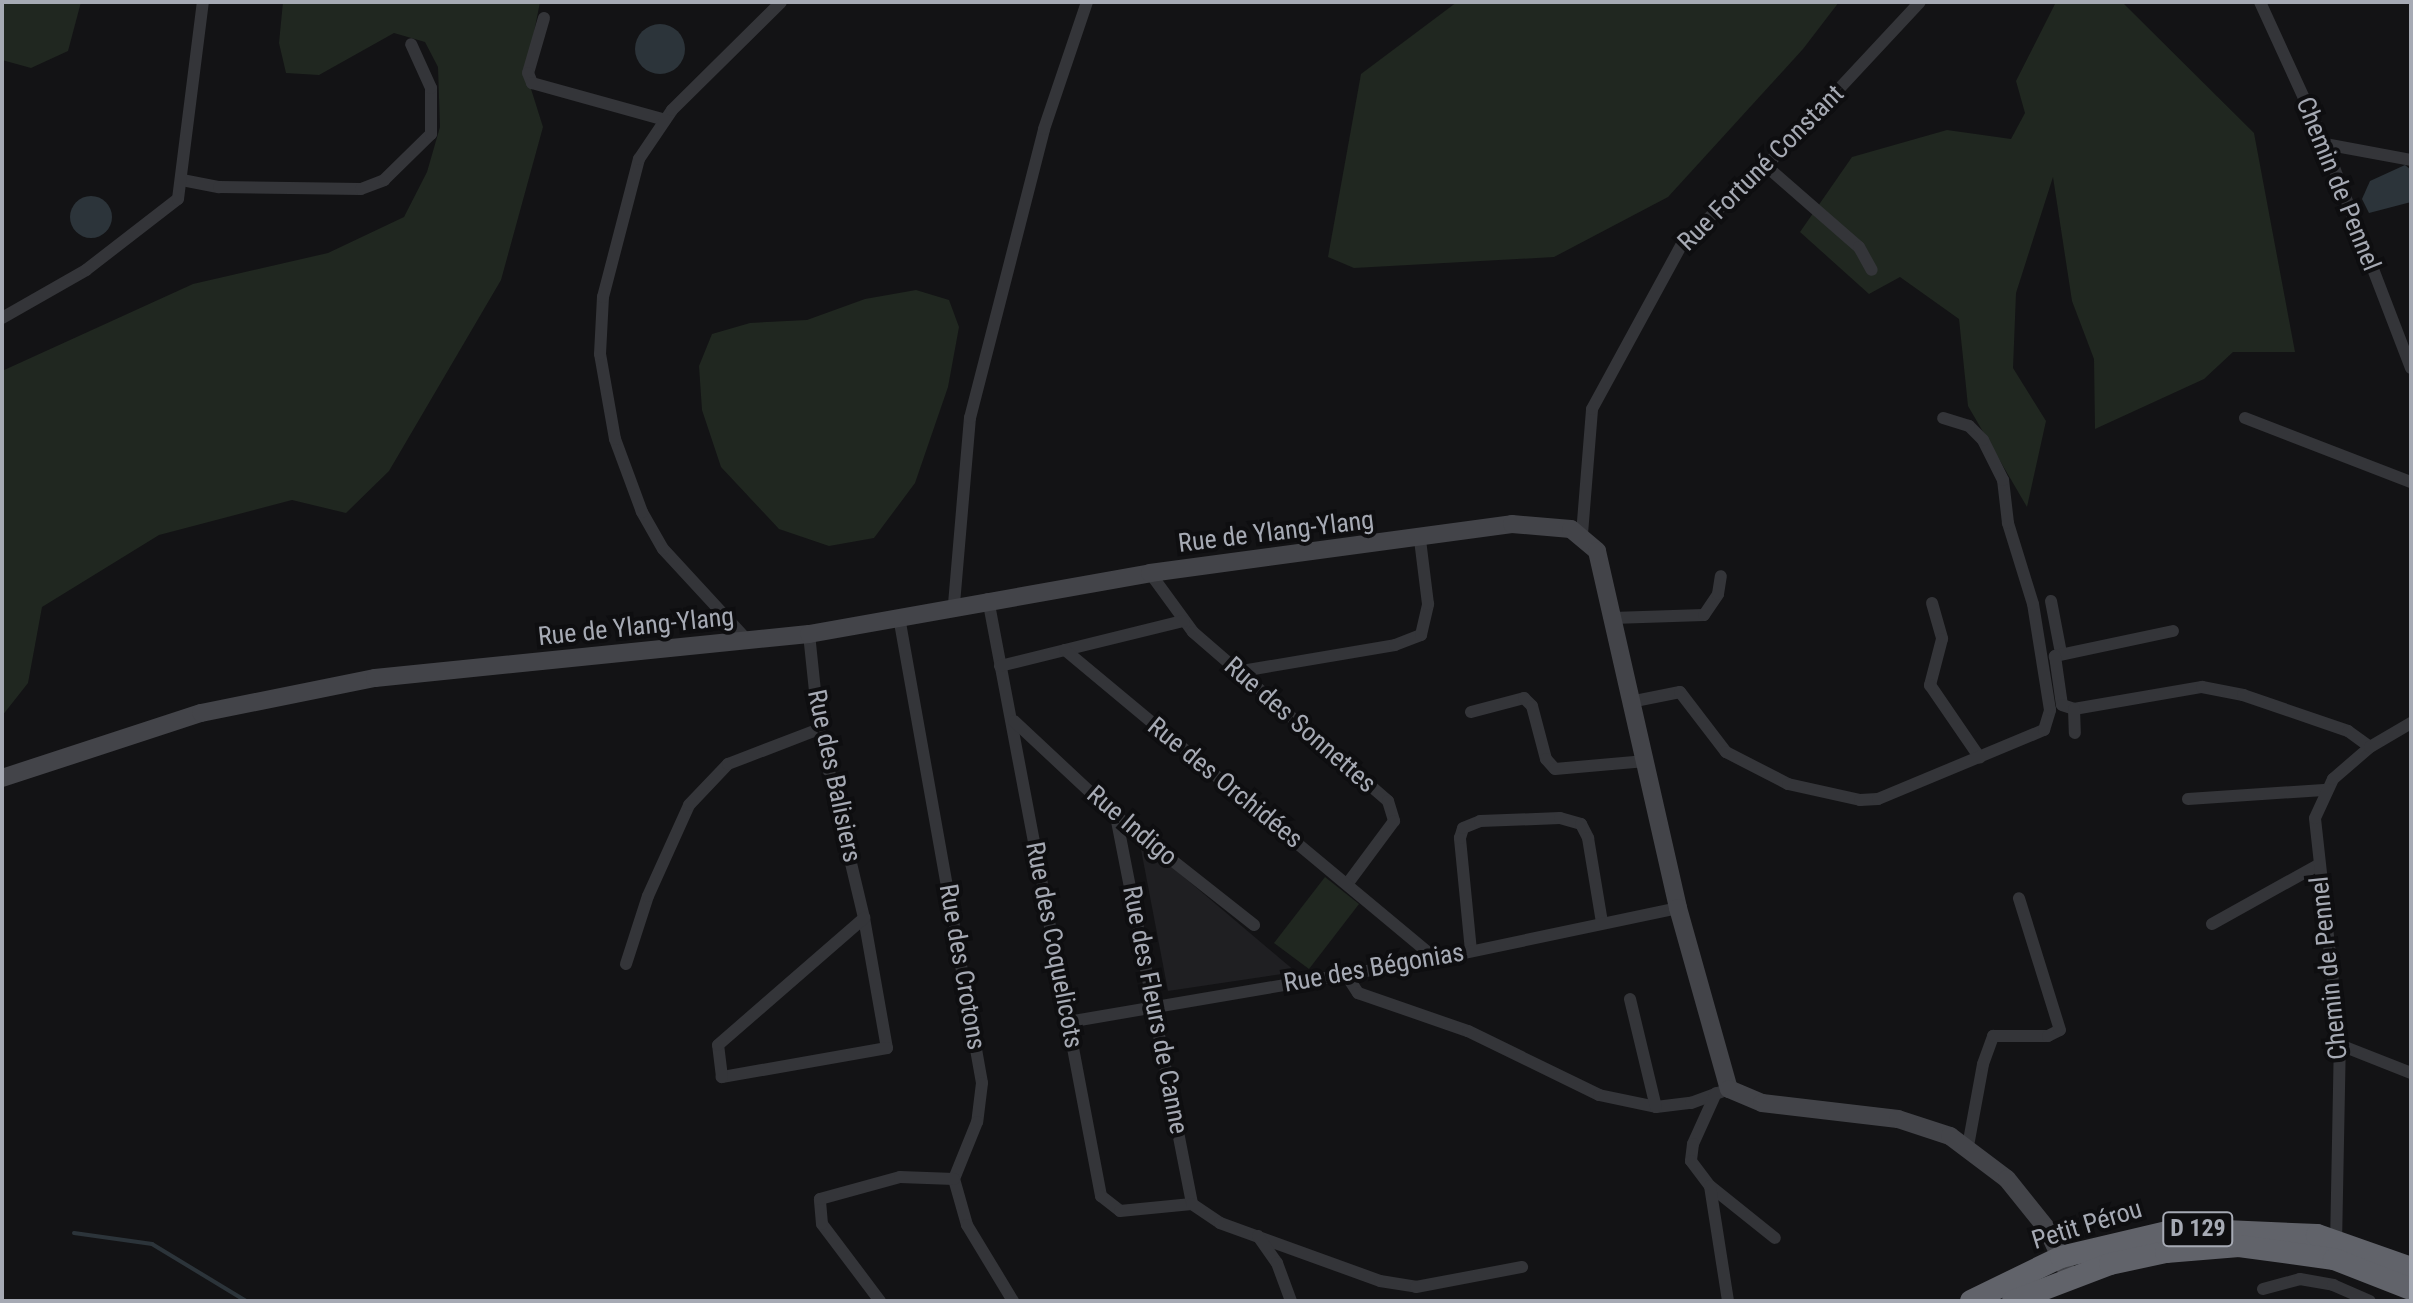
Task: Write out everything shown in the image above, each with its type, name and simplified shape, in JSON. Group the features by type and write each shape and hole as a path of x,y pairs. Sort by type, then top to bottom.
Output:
{"highway":[{"name":"Petit Pérou","path":"1971,1301 2065,1267 2202,1247 2335,1249 2411,1268"},
{"name":"Petit Pérou","path":"2335,1249 2411,1289"},
{"name":"Petit Pérou","path":"2013,1301 2065,1267"}],"street":[{"path":"2,318 86,270 178,199 192,59 203,2"},
{"path":"748,641 663,549 642,512 615,439 600,354 603,297 625,196 639,159 665,120 781,2"},
{"path":"954,604 970,418 1044,129 1087,2"},
{"name":"Rue Fortuné Constant","path":"1582,534 1590,423 1598,397 1683,242 1766,166 1920,2"},
{"name":"Chemin de Pennel","path":"2260,2 2325,144 2411,368"},
{"path":"544,18 528,73 532,83 665,120"},
{"path":"182,180 219,187 361,189 384,180 431,134 431,88 411,44"},
{"path":"2325,144 2411,160"},
{"path":"1766,166 1859,247 1872,270"},
{"path":"1630,702 1680,692 1726,752 1788,784 1843,798 1878,799 2044,730 2050,710 2033,604 2008,523 2003,480 1983,440 1969,426 1943,418"},
{"path":"2245,418 2411,482"},
{"name":"Rue de Ylang-Ylang","path":"2,778 201,713 375,678 809,634 954,604 1150,573 1420,540 1523,524 1582,534"},
{"path":"1582,534 1597,551 1722,1091 1690,1151 1696,1171 1710,1186 1775,1238"},
{"path":"1236,672 1395,645 1421,635 1428,604 1420,540"},
{"name":"Rue des Sonnettes","path":"1150,573 1183,621 1236,672 1388,801 1394,821 1348,883"},
{"path":"1612,618 1704,615 1718,594 1721,576"},
{"name":"Rue des Coquelicots","path":"988,599 1014,721 1101,1196 1120,1211 1192,1204"},
{"path":"2051,601 2061,653"},
{"path":"1932,603 1942,639 1930,685 1980,758"},
{"name":"Rue des Crotons","path":"899,617 982,1083 977,1122 954,1179"},
{"path":"1000,666 1183,621"},
{"path":"2173,631 2061,653 2054,659 2062,705 2074,709 2202,687 2243,695 2348,731 2370,747"},
{"name":"Rue des Balisiers","path":"809,634 819,729 864,918 887,1048 722,1077 718,1045 864,918"},
{"name":"Rue des Orchidées","path":"1065,650 1436,959"},
{"path":"1471,712 1524,698 1532,706 1546,759 1555,769 1646,761"},
{"path":"2074,709 2075,733"},
{"name":"Rue Indigo","path":"1014,721 1116,816 1254,925"},
{"path":"2188,799 2324,790 2370,747 2411,723"},
{"path":"626,964 648,896 689,805 728,764 819,729"},
{"name":"Chemin de Pennel","path":"2324,790 2315,818 2340,1045 2335,1249"},
{"name":"Rue des Fleurs de Canne","path":"1116,816 1156,1006 1192,1204"},
{"path":"1471,951 1461,832 1480,821 1560,818 1581,824 1588,838 1602,923"},
{"path":"2212,924 2318,865"},
{"path":"1968,1146 1983,1064 1993,1036 2048,1036 2060,1030 2019,898"},
{"name":"Rue des Bégonias","path":"1068,1022 1436,959 1678,908"},
{"path":"1345,973 1358,993 1468,1031 1599,1095 1656,1107 1722,1091 1762,1103 1898,1119 1968,1146 2007,1179 2047,1229 2065,1267"},
{"path":"1630,999 1656,1107"},
{"path":"2340,1045 2411,1073"},
{"path":"880,1301 822,1224 820,1199 900,1177 954,1179 967,1225 1013,1301"},
{"path":"1710,1186 1728,1301"},
{"path":"1192,1204 1220,1223 1380,1281 1416,1287 1522,1267"},
{"path":"1258,1236 1277,1263 1291,1301"},
{"path":"2263,1289 2300,1279 2333,1285 2370,1301"},
{"path":"1416,1287 1420,1301"}],"shaded area":[{"path":"2,2 81,2 68,51 31,68 2,60"},
{"path":"283,2 540,2 526,73 543,127 501,280 389,471 346,513 292,500 159,535 42,607 28,683 2,716 2,371 193,284 328,253 404,217 427,172 440,127 438,67 425,42 394,33 319,75 286,73 279,43"},
{"path":"1457,2 1839,2 1803,49 1668,197 1554,257 1354,268 1328,257 1361,74"},
{"path":"2056,2 2122,2 2254,133 2295,352 2233,352 2204,379 2095,429 2094,359 2072,301 2053,177 2016,293 2013,368 2046,421 2027,507 1968,406 1959,319 1900,277 1869,294 1800,232 1852,157 1947,130 2011,139 2025,113 2016,81"},
{"path":"660,24 678,31 685,49 678,67 660,74 642,67 635,49 642,31"},
{"path":"2405,165 2411,170 2411,202 2369,213 2362,199 2370,181"},
{"path":"91,196 106,202 112,217 106,232 91,238 76,232 70,217 76,202"},
{"path":"916,290 949,300 959,327 948,387 915,483 874,538 829,546 779,529 721,467 702,410 699,366 712,334 750,323 807,320 865,299"},
{"path":"1139,839 1296,972 1168,991"},
{"path":"1325,877 1359,904 1309,969 1274,943"}],"waterway":[{"path":"74,1233 152,1244 246,1301"}]}
